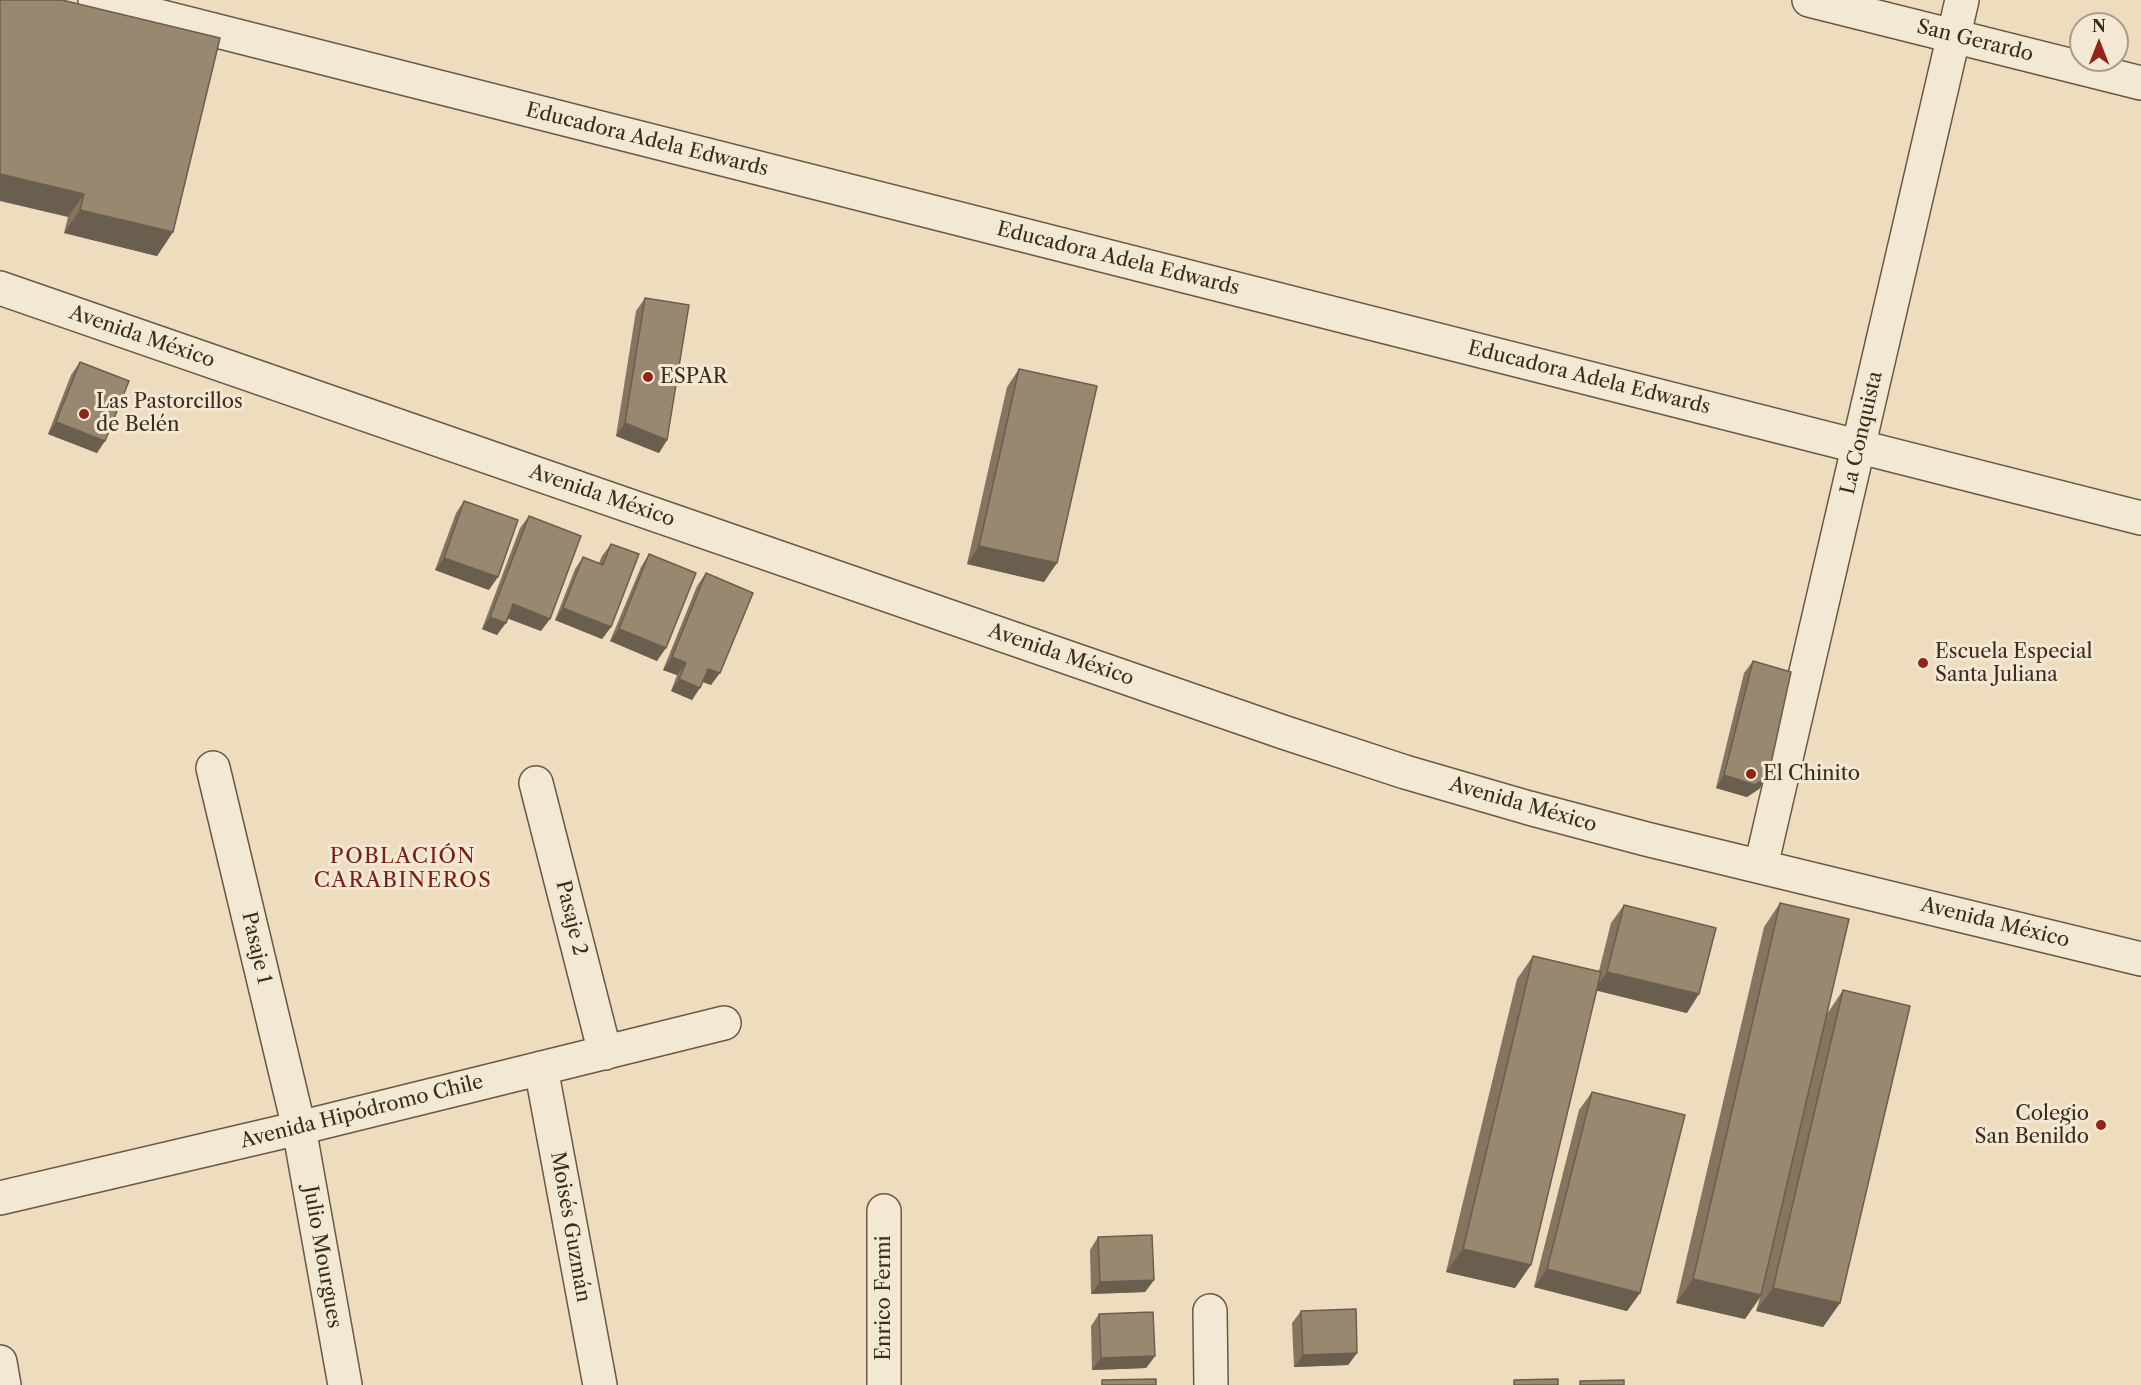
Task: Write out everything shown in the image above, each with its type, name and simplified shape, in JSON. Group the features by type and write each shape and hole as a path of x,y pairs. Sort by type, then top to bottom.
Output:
{"street":[{"name":"Educadora Adela Edwards","path":"95,0 2141,518"},
{"name":"San Gerardo","path":"1809,0 2141,83"},
{"name":"La Conquista","path":"1761,866 1962,0"},
{"name":"Avenida México","path":"0,288 1283,732 1405,772 1646,839 2141,959"},
{"name":"Pasaje 1","path":"213,768 299,1128"},
{"name":"Pasaje 2","path":"536,783 605,1053"},
{"name":"Avenida Hipódromo Chile","path":"0,1198 299,1128 724,1023"},
{"name":"Moisés Guzmán","path":"541,1068 600,1385"},
{"name":"Julio Mourgues","path":"299,1128 345,1385"},
{"name":"Enrico Fermi","path":"884,1211 884,1385"},
{"path":"1210,1311 1211,1385"},
{"path":"0,1362 4,1385"}],"building":[{"path":"0,0 62,0 220,38 173,232 80,210 84,194 0,174"},
{"name":"ESPAR","path":"645,298 689,305 667,440 625,423"},
{"name":"Las Pastorcillos de Belén","path":"80,362 129,381 105,441 56,422"},
{"path":"1019,369 1097,386 1057,563 979,546"},
{"path":"464,501 518,520 498,577 444,558"},
{"path":"529,516 581,536 550,619 513,604 506,623 490,617"},
{"path":"611,544 639,554 611,627 563,608 583,557 603,565"},
{"path":"649,554 696,573 666,648 619,629"},
{"path":"706,573 753,593 720,673 708,669 700,688 679,679 686,663 672,657"},
{"path":"1753,661 1791,672 1768,777 1755,785 1724,775"},
{"path":"1780,903 1849,919 1761,1295 1693,1279"},
{"path":"1624,905 1716,928 1699,994 1607,972"},
{"path":"1533,956 1601,972 1531,1265 1463,1249"},
{"path":"1843,990 1910,1006 1840,1303 1773,1288"},
{"path":"1592,1092 1685,1115 1640,1293 1547,1269"},
{"path":"1152,1235 1154,1280 1100,1282 1098,1237"},
{"path":"1356,1309 1357,1353 1303,1355 1301,1311"},
{"path":"1153,1312 1155,1356 1101,1358 1099,1314"},
{"path":"1156,1379 1156,1385 1102,1385 1102,1380"},
{"path":"1558,1379 1558,1385 1514,1385 1514,1380"},
{"path":"1624,1380 1624,1385 1580,1385 1580,1381"}],"place":[{"name":"ESPAR","path":"648,377"},
{"name":"Las Pastorcillos de Belén","path":"84,414"},
{"name":"Escuela Especial Santa Juliana","path":"1923,663"},
{"name":"El Chinito","path":"1751,774"},
{"name":"Colegio San Benildo","path":"2101,1125"}],"district":[{"name":"POBLACIÓN CARABINEROS","path":"403,869"}]}
